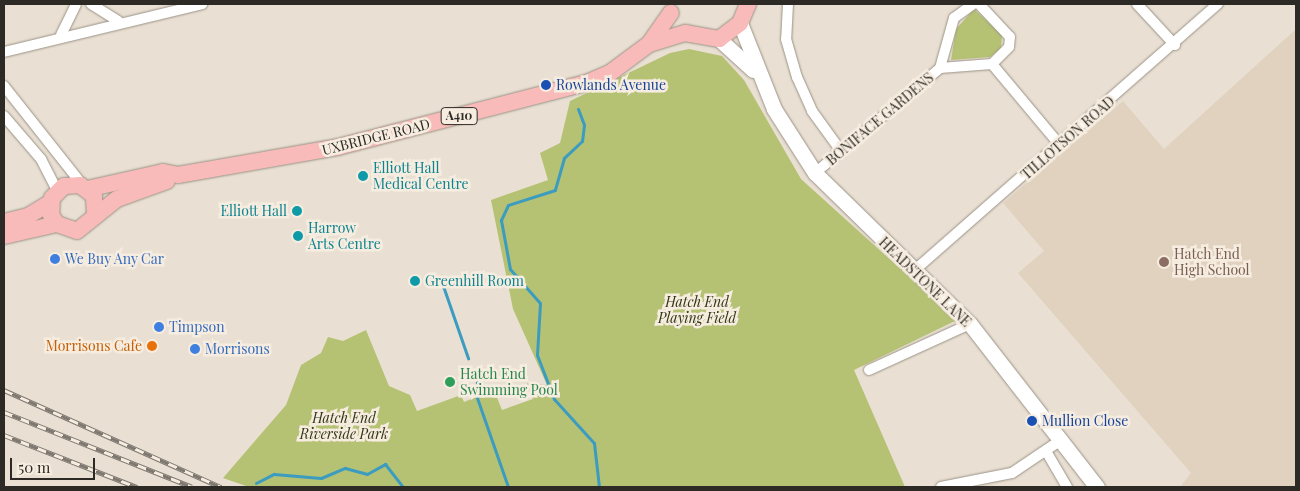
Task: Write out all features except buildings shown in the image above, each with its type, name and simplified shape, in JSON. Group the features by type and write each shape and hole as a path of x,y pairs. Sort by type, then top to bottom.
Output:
{"main road":[{"path":"719,40 740,23 748,4"},
{"name":"UXBRIDGE ROAD","path":"649,44 670,9 685,33"},
{"name":"UXBRIDGE ROAD","path":"4,236 56,224 77,231 117,199 178,175 338,148 586,83 610,73 649,44 685,33 719,40"},
{"name":"UXBRIDGE ROAD","path":"4,222 28,216 72,184 86,188 163,172 178,175"},
{"path":"86,188 97,203 95,216"},
{"path":"54,196 56,224"}],"street":[{"path":"61,35 76,4"},
{"path":"91,4 118,21"},
{"path":"4,52 118,21 202,4"},
{"path":"940,68 954,18 973,4"},
{"path":"979,4 1010,37 1009,47 992,64 1059,144"},
{"path":"1137,4 1175,45"},
{"name":"TILLOTSON ROAD","path":"916,269 1175,45 1218,4"},
{"path":"786,7 786,39 797,77 812,111 841,151"},
{"name":"HEADSTONE LANE","path":"740,23 758,75 815,173 916,269 970,324 1052,446 1096,487"},
{"name":"HEADSTONE LANE","path":"719,40 758,75"},
{"name":"BONIFACE GARDENS","path":"815,173 940,68 992,64"},
{"path":"4,86 86,188"},
{"path":"4,116 41,159 54,196"},
{"path":"869,370 970,324"},
{"path":"941,487 1012,473 1052,446 1067,487"}],"shaded area":[{"name":"Hatch End High School","path":"1296,29 1296,487 1180,487 1191,473 1018,273 1044,251 1003,203 1123,101 1164,149"}],"green space":[{"path":"974,9 1002,35 1001,48 990,57 951,60 956,29"},
{"name":"Hatch End Playing Field","path":"689,49 722,56 744,80 801,179 957,320 854,370 905,487 249,487 223,478 286,405 301,365 321,353 328,337 343,341 366,330 389,386 410,395 417,411 461,395 464,402 494,390 502,410 533,399 527,383 547,385 513,309 491,200 548,180 540,153 560,143 570,101 670,53"}],"waterway":[{"path":"578,109 584,125 582,141 564,158 555,190 508,205 501,220 510,269 540,303 537,355 554,399 594,443 599,487"},
{"path":"441,280 468,358"},
{"path":"477,382 476,395 508,487"},
{"path":"256,483 274,474 321,478 345,468 367,474 385,464 403,487"}],"railway":[{"path":"4,390 221,487"},
{"path":"4,412 192,487"},
{"path":"4,435 137,487"}],"place":[{"name":"Rowlands Avenue","path":"546,85"},
{"name":"Elliott Hall Medical Centre","path":"363,176"},
{"name":"Elliott Hall","path":"297,211"},
{"name":"Harrow Arts Centre","path":"298,236"},
{"name":"We Buy Any Car","path":"55,259"},
{"name":"Hatch End High School","path":"1164,262"},
{"name":"Greenhill Room","path":"415,281"},
{"name":"Timpson","path":"159,327"},
{"name":"Morrisons Cafe","path":"152,346"},
{"name":"Morrisons","path":"195,349"},
{"name":"Hatch End Swimming Pool","path":"450,382"},
{"name":"Mullion Close","path":"1032,421"}],"park label":[{"name":"Hatch End Riverside Park","path":"344,426"}]}
